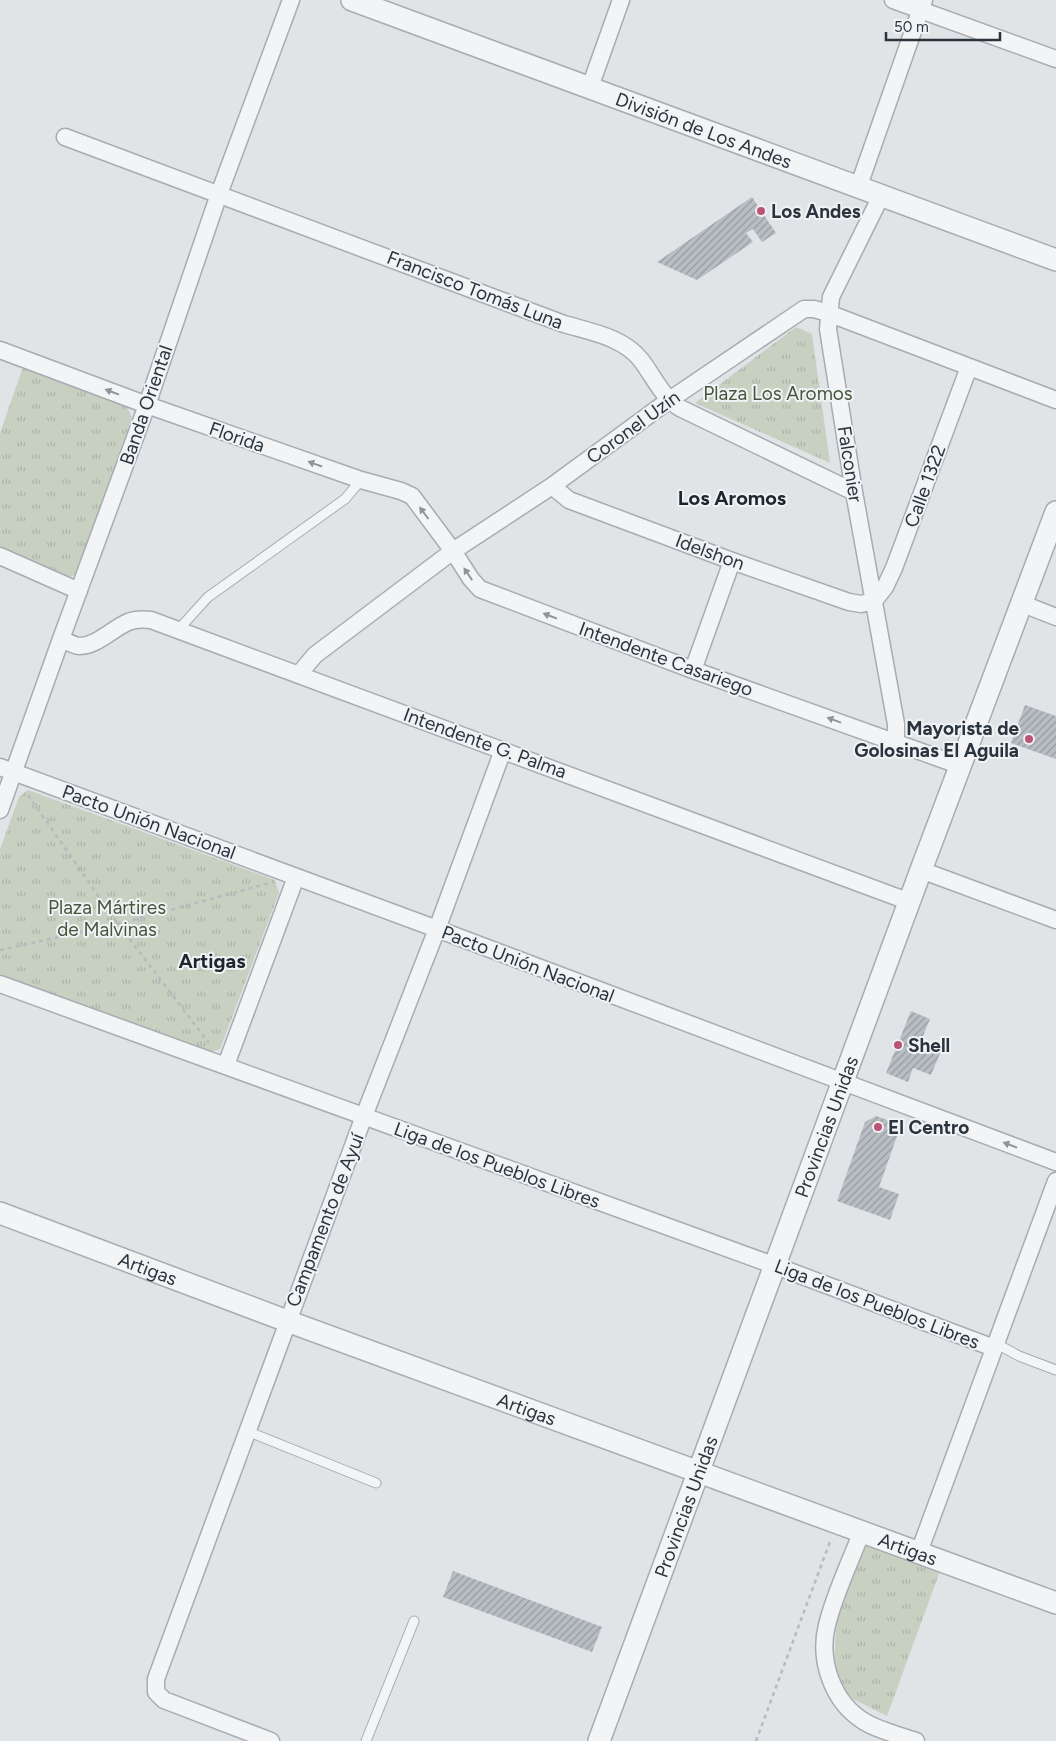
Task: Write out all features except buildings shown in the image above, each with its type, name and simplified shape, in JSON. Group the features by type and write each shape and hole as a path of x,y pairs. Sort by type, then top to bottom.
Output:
{"street":[{"name":"Banda Oriental","path":"0,810 7,770 79,591 147,405 219,194 291,0"},
{"path":"590,88 621,0"},
{"path":"893,0 923,5 1056,59"},
{"name":"División de Los Andes","path":"359,1 1056,260"},
{"path":"858,188 923,5"},
{"name":"Francisco Tomás Luna","path":"65,137 564,324 615,340 628,347 640,359 668,401 854,492"},
{"name":"Falconier","path":"881,196 834,289 828,313 828,328 854,492 896,724 896,742"},
{"name":"Coronel Uzín","path":"299,674 315,655 453,551 552,486 668,401 804,309 814,309 828,313 1056,400"},
{"name":"Florida","path":"0,350 147,405 361,480 401,491 412,496 453,551"},
{"name":"Calle 1322","path":"874,601 885,587 894,568 969,367"},
{"name":"Idelshon","path":"552,486 569,500 732,561 849,602 861,604 874,601"},
{"name":"Provincias Unidas","path":"599,1741 921,870 1056,512"},
{"name":"Intendente Casariego","path":"453,551 480,589 693,670 896,742"},
{"path":"0,556 79,591"},
{"path":"693,670 732,561"},
{"path":"1022,604 1056,618"},
{"name":"Intendente G. Palma","path":"61,639 76,646 85,645 95,642 129,622 141,619 151,620 910,902"},
{"path":"896,742 961,766"},
{"name":"Campamento de Ayuí","path":"271,1741 164,1700 156,1692 156,1679 287,1320 437,929 503,750"},
{"name":"Pacto Unión Nacional","path":"7,770 437,929 1056,1162"},
{"path":"921,870 1056,920"},
{"path":"226,1065 296,877"},
{"name":"Liga de los Pueblos Libres","path":"0,984 994,1346"},
{"path":"919,1552 1056,1181"},
{"name":"Artigas","path":"0,1213 1056,1603"},
{"path":"862,1531 826,1626 826,1660 829,1678 840,1699 865,1722 890,1737 916,1741"}],"lane":[{"path":"179,629 208,597 345,499 361,480"},
{"path":"994,1346 1056,1370"},
{"path":"247,1431 376,1483"},
{"path":"366,1741 414,1621"}],"path":[{"path":"7,770 22,786 118,924 226,1065"},
{"path":"0,950 118,924 296,877"},
{"path":"756,1741 837,1522"}],"green space":[{"name":"Plaza Los Aromos","path":"796,327 812,334 830,463 695,403"},
{"path":"23,367 126,405 132,417 77,575 66,577 0,548 0,433"},
{"name":"Plaza Mártires de Malvinas","path":"28,790 275,880 279,893 220,1049 207,1053 0,978 0,849 19,797"},
{"path":"866,1544 940,1571 887,1716 853,1699 841,1685 834,1661 837,1618"}],"place":[{"name":"Los Andes","path":"761,211"},
{"name":"Mayorista de Golosinas El Aguila","path":"1029,739"},
{"name":"Shell","path":"898,1045"},
{"name":"El Centro","path":"878,1127"}],"district":[{"name":"Los Aromos","path":"732,498"},
{"name":"Artigas","path":"212,961"}]}
